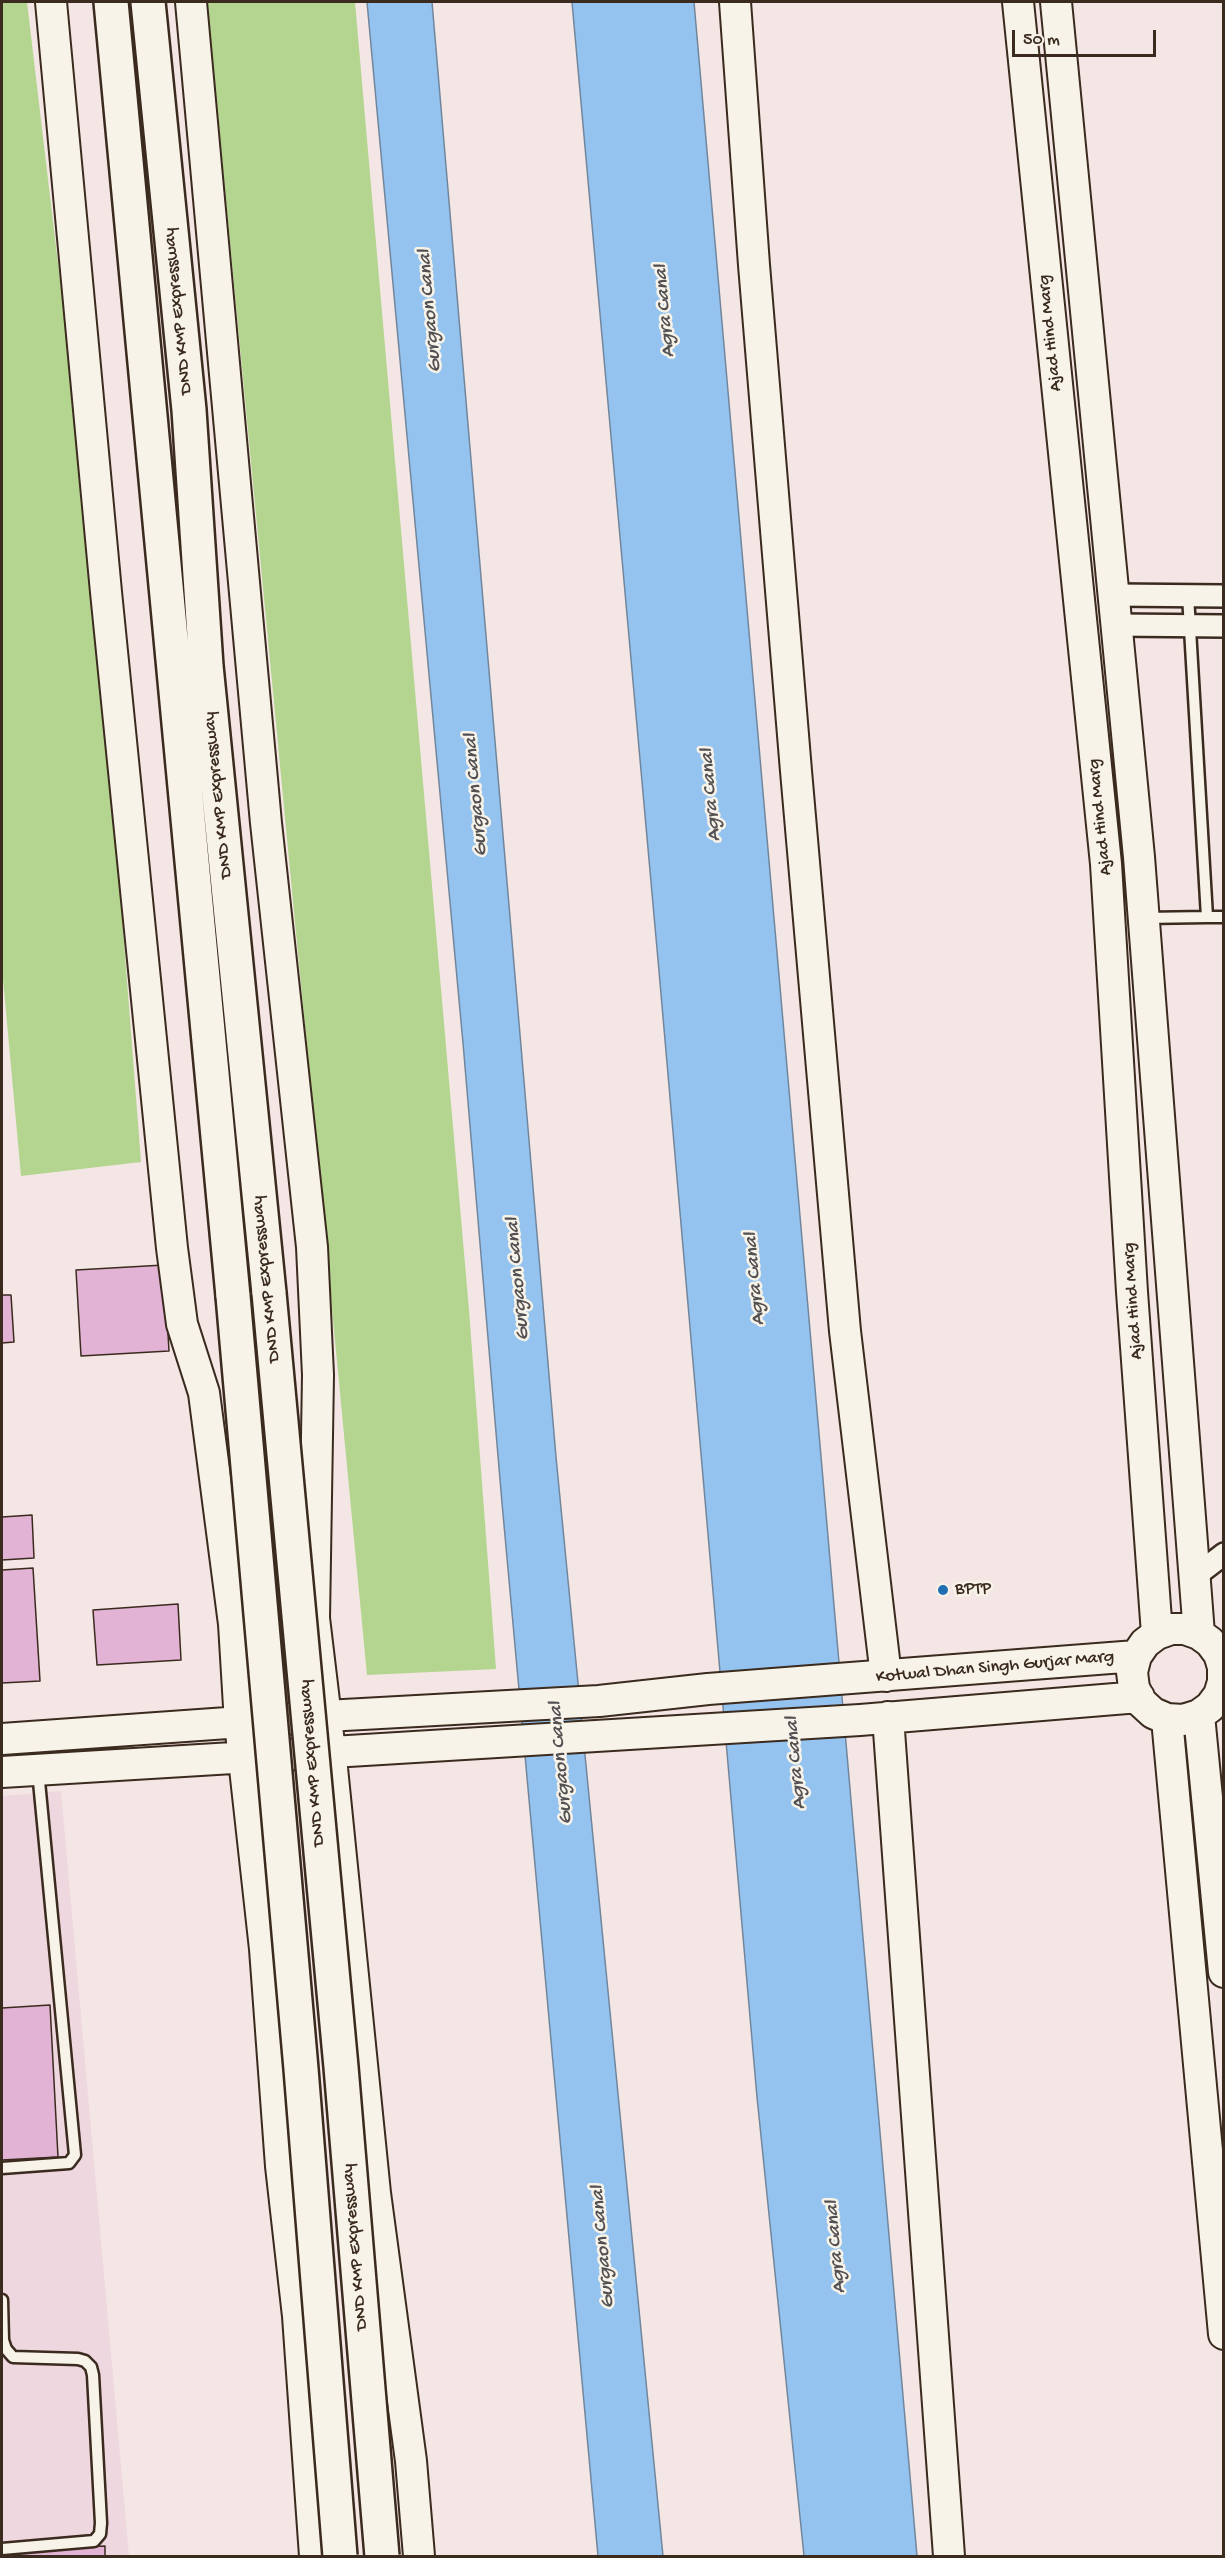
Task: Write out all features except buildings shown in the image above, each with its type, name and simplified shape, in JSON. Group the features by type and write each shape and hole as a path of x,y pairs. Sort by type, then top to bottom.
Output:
{"highway":[{"path":"90,2 115,42"},
{"name":"DND KMP Expressway","path":"111,2 233,1296 301,2069 340,2556"},
{"name":"DND KMP Expressway","path":"148,2 189,410 206,666 269,1293 340,2055 382,2556"}],"street":[{"path":"51,2 106,592 172,1248 182,1324 204,1393 234,1624 240,1723 265,1949 281,2166 298,2316 315,2556"},
{"path":"191,2 266,823 312,1247 318,1375 314,1618 375,2193 411,2462 419,2556"},
{"path":"735,2 754,265 845,1330 886,1676"},
{"name":"Ajad Hind Marg","path":"1018,2 1106,864 1132,1292 1157,1634"},
{"path":"1056,2 1144,918 1194,1577 1214,1648 1223,1667 1223,1682 1211,1710 1224,1972"},
{"path":"1113,595 1224,596"},
{"path":"1116,625 1224,626"},
{"path":"1141,1395 1179,1392"},
{"path":"1194,1577 1224,1554"},
{"path":"1211,1710 1183,1720 1167,1719 1153,1713 1134,1688 1132,1672 1136,1656 1145,1643 1157,1634 1171,1629 1185,1629 1214,1648"},
{"name":"Kotwal Dhan Singh Gurjar Marg","path":"2,1739 326,1716 599,1701 708,1689 1136,1656"},
{"path":"654,1695 656,1732"},
{"path":"2,1772 708,1729 1139,1697"},
{"path":"874,1718 949,2556"},
{"path":"1167,1719 1224,2334"}],"lane":[{"path":"1188,595 1207,917"},
{"path":"1144,918 1224,917"},
{"path":"2,2168 69,2163 75,2156 38,1769"},
{"path":"2,2300 3,2340 6,2349 13,2357 78,2359 85,2361 91,2367 101,2523 99,2534 94,2541 2,2549"}],"shaded area":[{"path":"61,1791 129,2556 2,2556 2,1796"}],"green space":[{"path":"2,2 27,2 97,593 141,1162 21,1176 2,968"},
{"path":"207,2 355,2 469,1310 496,1669 367,1675"}],"water":[{"name":"Gurgaon Canal","path":"367,2 432,2 556,1457 663,2556 598,2556 502,1503 463,1043"},
{"name":"Agra Canal","path":"572,2 694,2 917,2556 804,2556 757,2097"}],"place":[{"name":"BPTP","path":"943,1590"}]}
